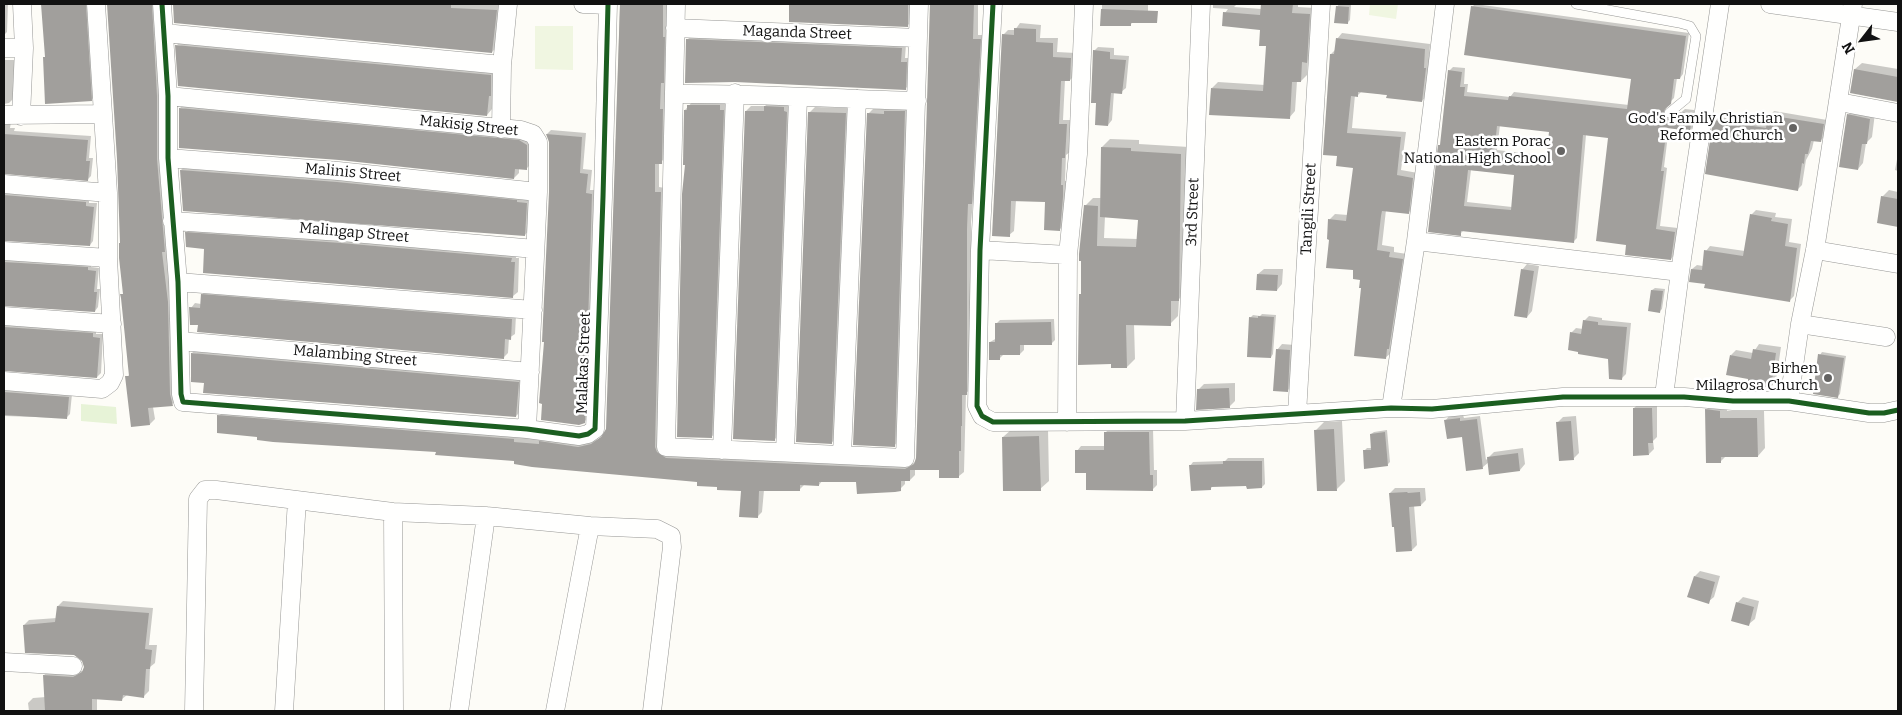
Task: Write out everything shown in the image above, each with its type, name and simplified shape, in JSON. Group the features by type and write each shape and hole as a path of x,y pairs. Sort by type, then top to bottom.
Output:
{"street":[{"path":"22,4 24,48 12,116 102,114"},
{"path":"4,381 102,389 106,387 114,375 108,258 108,193 96,4"},
{"path":"162,4 168,96 168,158 178,282 180,341"},
{"path":"501,129 502,65 508,4"},
{"path":"583,4 608,4"},
{"name":"Malakas Street","path":"180,341 181,394 183,402 527,429 579,436 588,434 595,429 608,4"},
{"path":"676,4 666,447 906,458 919,4"},
{"path":"993,4 980,250 977,406 982,416 993,422 1185,421 1391,408 1432,409 1562,397 1664,396 1733,401 1789,402 1869,413 1898,410"},
{"path":"1067,422 1068,255 1078,154 1084,4"},
{"name":"3rd Street","path":"1185,421 1201,4"},
{"name":"Tangili Street","path":"1297,414 1321,4"},
{"path":"1391,408 1416,241 1445,4"},
{"path":"1664,396 1680,272 1720,4"},
{"path":"1770,4 1852,10 1898,22"},
{"path":"1789,402 1800,324 1815,250 1839,102 1852,10"},
{"name":"Maganda Street","path":"675,28 918,38"},
{"path":"164,34 502,65"},
{"path":"4,48 24,48"},
{"path":"674,94 735,94 798,98 917,101"},
{"path":"722,450 735,94"},
{"name":"Makisig Street","path":"168,96 521,130 533,134 538,142 538,192 527,429"},
{"path":"785,452 798,98"},
{"path":"842,455 857,100"},
{"path":"1839,102 1898,113"},
{"name":"Malinis Street","path":"168,158 338,171 538,192"},
{"path":"4,184 108,193"},
{"name":"Malingap Street","path":"172,221 342,232 535,249"},
{"path":"1416,241 1680,272"},
{"path":"980,250 1068,255"},
{"path":"1815,250 1898,264"},
{"path":"4,251 108,258"},
{"path":"178,282 533,310"},
{"path":"4,316 112,324"},
{"path":"1800,324 1886,337"},
{"name":"Malambing Street","path":"180,341 530,372"},
{"path":"194,711 198,498 205,490 393,512 486,516 590,526 657,529 671,536 672,546 652,711"},
{"path":"284,711 297,500"},
{"path":"393,512 394,711"},
{"path":"459,711 486,516"},
{"path":"555,711 590,526"},
{"path":"4,662 74,666"}],"lane":[{"path":"1576,4 1679,22 1690,26 1696,36 1686,99 1669,114"}],"green space":[{"path":"1370,4 1398,4 1396,19 1369,15"},
{"path":"535,26 573,26 573,70 535,69"},
{"path":"81,404 116,407 117,424 81,421"}],"building":[{"path":"41,4 86,4 92,101 45,104 43,57 45,57"},
{"path":"107,4 152,4 157,96 157,159 165,252 162,252 168,302 170,394 173,406 148,408 150,425 131,427 125,376 129,376 120,294 123,294 119,258 117,159"},
{"path":"173,4 451,4 451,8 497,10 492,53 174,23"},
{"path":"620,4 663,4 663,37 665,37 664,83 661,83 660,109 663,109 662,164 655,164 655,192 661,192 655,447 657,452 666,458 905,469 914,464 916,458 930,4 974,4 973,39 981,39 972,204 968,204 967,395 962,395 959,478 939,478 939,470 910,470 910,481 901,481 901,491 895,492 857,494 856,482 819,482 819,486 800,485 800,491 759,491 758,518 739,517 741,491 717,490 717,487 697,486 697,482 532,467 514,464 514,461 435,455 436,452 273,442 257,440 257,437 217,433 217,415 514,439 514,442 539,444 539,441 578,447 591,444 601,437 606,429"},
{"path":"789,4 908,4 908,27 789,22"},
{"path":"1261,4 1293,4 1292,13 1310,14 1307,63 1302,62 1301,82 1292,82 1290,119 1209,115 1211,88 1263,91 1266,46 1259,46 1260,30 1222,26 1223,12 1260,15"},
{"path":"1336,6 1349,7 1348,24 1334,23"},
{"name":"Eastern Porac National High School","path":"1471,6 1686,36 1680,79 1674,79 1671,104 1665,109 1663,114 1667,119 1673,118 1680,112 1691,113 1690,117 1692,117 1690,131 1667,128 1661,171 1664,171 1656,229 1675,232 1671,260 1625,255 1626,245 1596,241 1608,138 1583,135 1574,243 1461,231 1461,236 1428,232 1448,70 1462,72 1460,87 1465,87 1464,96 1508,100 1509,96 1627,109 1631,79 1464,55","holes":["1497,126 1549,132 1546,159 1494,154","1468,170 1514,175 1511,210 1464,206"]},
{"path":"1101,9 1158,11 1157,23 1131,23 1131,26 1100,26"},
{"path":"1014,28 1036,29 1036,42 1053,43 1053,57 1071,58 1070,81 1061,81 1059,124 1067,124 1065,158 1062,158 1061,185 1063,185 1063,197 1060,231 1044,230 1045,202 1011,201 1010,237 992,236 1002,34 1014,35"},
{"path":"1336,38 1425,49 1424,68 1426,68 1422,102 1386,98 1387,95 1358,92 1358,97 1351,96 1347,133 1401,137 1397,175 1413,178 1409,214 1382,211 1381,216 1377,250 1390,252 1389,257 1403,259 1386,359 1354,356 1361,288 1359,288 1360,280 1353,279 1353,270 1326,268 1329,240 1327,239 1328,219 1346,221 1353,168 1336,166 1337,156 1323,155 1330,54 1334,54"},
{"path":"686,39 902,48 901,62 907,62 906,90 735,82 685,83"},
{"path":"175,45 491,75 491,96 489,96 487,116 178,86"},
{"path":"1093,50 1110,52 1110,59 1126,60 1122,94 1111,93 1108,126 1095,125 1096,103 1091,103"},
{"path":"1854,69 1898,77 1898,102 1850,93"},
{"path":"687,105 720,105 720,110 724,110 712,438 677,437 682,194 685,165 683,165 684,110 687,110"},
{"path":"764,106 784,107 784,111 787,112 775,441 733,439 745,111 764,111"},
{"path":"179,108 519,140 527,145 527,170 515,169 514,179 339,160 179,148"},
{"path":"884,111 905,111 895,447 853,445 867,113 884,114"},
{"path":"808,112 846,113 832,444 796,442"},
{"path":"1847,114 1870,119 1867,144 1862,144 1858,170 1839,167"},
{"path":"1768,115 1824,124 1821,142 1811,141 1808,154 1805,154 1798,191 1705,174 1713,120 1766,128"},
{"path":"4,134 88,140 86,161 90,161 88,181 4,174"},
{"path":"546,134 582,137 580,173 588,174 586,193 592,194 585,423 579,425 541,420 542,404 539,403 544,342 542,342 549,192 549,142"},
{"path":"1101,147 1131,148 1131,151 1181,154 1179,301 1171,301 1171,326 1126,325 1127,368 1111,368 1111,364 1078,365 1079,294 1081,294 1081,261 1079,261 1079,254 1084,205 1098,206 1097,246 1136,247 1138,220 1100,217"},
{"path":"180,170 337,182 517,200 517,202 527,203 525,236 183,211"},
{"path":"4,195 86,202 86,206 94,207 90,246 4,241"},
{"path":"1881,196 1898,199 1898,227 1877,223"},
{"path":"1750,214 1772,218 1771,221 1788,224 1785,246 1797,248 1790,302 1704,288 1705,284 1689,282 1691,269 1702,270 1704,250 1743,256"},
{"path":"185,232 512,258 511,262 515,262 513,298 203,273 204,249 186,247"},
{"path":"4,262 88,267 88,270 96,271 94,292 97,292 95,312 4,306"},
{"path":"1521,269 1534,271 1527,318 1514,316"},
{"path":"1257,274 1278,275 1277,291 1256,290"},
{"path":"1651,290 1663,291 1660,313 1648,311"},
{"path":"201,294 512,319 511,340 505,339 504,359 197,332 198,325 190,325 189,307 200,308"},
{"path":"1258,316 1274,317 1271,358 1247,357 1249,317 1258,318"},
{"path":"1583,320 1598,322 1598,325 1627,327 1622,380 1609,379 1608,359 1578,354 1578,352 1568,350 1570,332 1581,334"},
{"path":"1051,322 1052,345 1020,345 1020,355 1000,355 1000,360 989,360 989,342 995,342 995,323"},
{"path":"4,327 93,333 93,337 100,338 97,378 4,371"},
{"path":"1276,349 1290,350 1288,392 1273,391"},
{"path":"1753,349 1776,353 1771,388 1748,385 1748,379 1726,375 1730,355 1751,359"},
{"path":"191,353 519,382 516,417 203,393 204,383 191,382"},
{"name":"Birhen Milagrosa Church","path":"1818,354 1844,358 1838,398 1813,394"},
{"path":"1229,388 1230,408 1196,410 1197,389"},
{"path":"4,392 69,397 67,419 4,415"},
{"path":"1633,408 1652,408 1653,443 1648,443 1649,455 1633,456"},
{"path":"1705,409 1720,411 1720,418 1757,418 1758,457 1721,457 1721,463 1706,463"},
{"path":"1460,418 1460,421 1477,419 1483,469 1466,471 1462,437 1447,439 1444,420"},
{"path":"1571,421 1574,460 1559,461 1556,422"},
{"path":"1334,429 1337,491 1317,491 1314,430"},
{"path":"1104,432 1149,432 1150,475 1153,475 1153,491 1086,490 1086,473 1075,473 1075,450 1104,450"},
{"path":"1385,432 1388,466 1364,469 1363,450 1371,450 1370,434"},
{"path":"1039,436 1041,491 1003,491 1002,437"},
{"path":"1518,453 1520,471 1489,475 1487,457"},
{"path":"1223,461 1262,461 1262,488 1247,489 1246,486 1211,487 1211,490 1191,491 1189,465 1223,464"},
{"path":"1420,492 1421,506 1409,507 1412,551 1396,552 1389,493"},
{"path":"1694,576 1715,582 1709,604 1687,597"},
{"path":"1736,602 1754,607 1749,626 1731,621"},
{"path":"57,606 149,613 145,649 152,650 150,669 146,669 144,698 123,695 122,701 92,699 92,711 45,711 43,675 73,677 82,672 84,667 82,661 74,655 25,653 23,625 55,622"}],"cycle path":[{"path":"162,4 168,96 168,158 178,282 181,394 183,402 527,429 579,436 588,434 595,429 608,4"},
{"path":"993,4 980,250 977,406 982,416 993,422 1185,421 1391,408 1432,409 1563,397 1684,397 1733,401 1789,401 1869,413 1884,413 1898,410"}],"place":[{"name":"God's Family Christian Reformed Church","path":"1793,128"},
{"name":"Eastern Porac National High School","path":"1561,151"},
{"name":"Birhen Milagrosa Church","path":"1828,378"}]}
